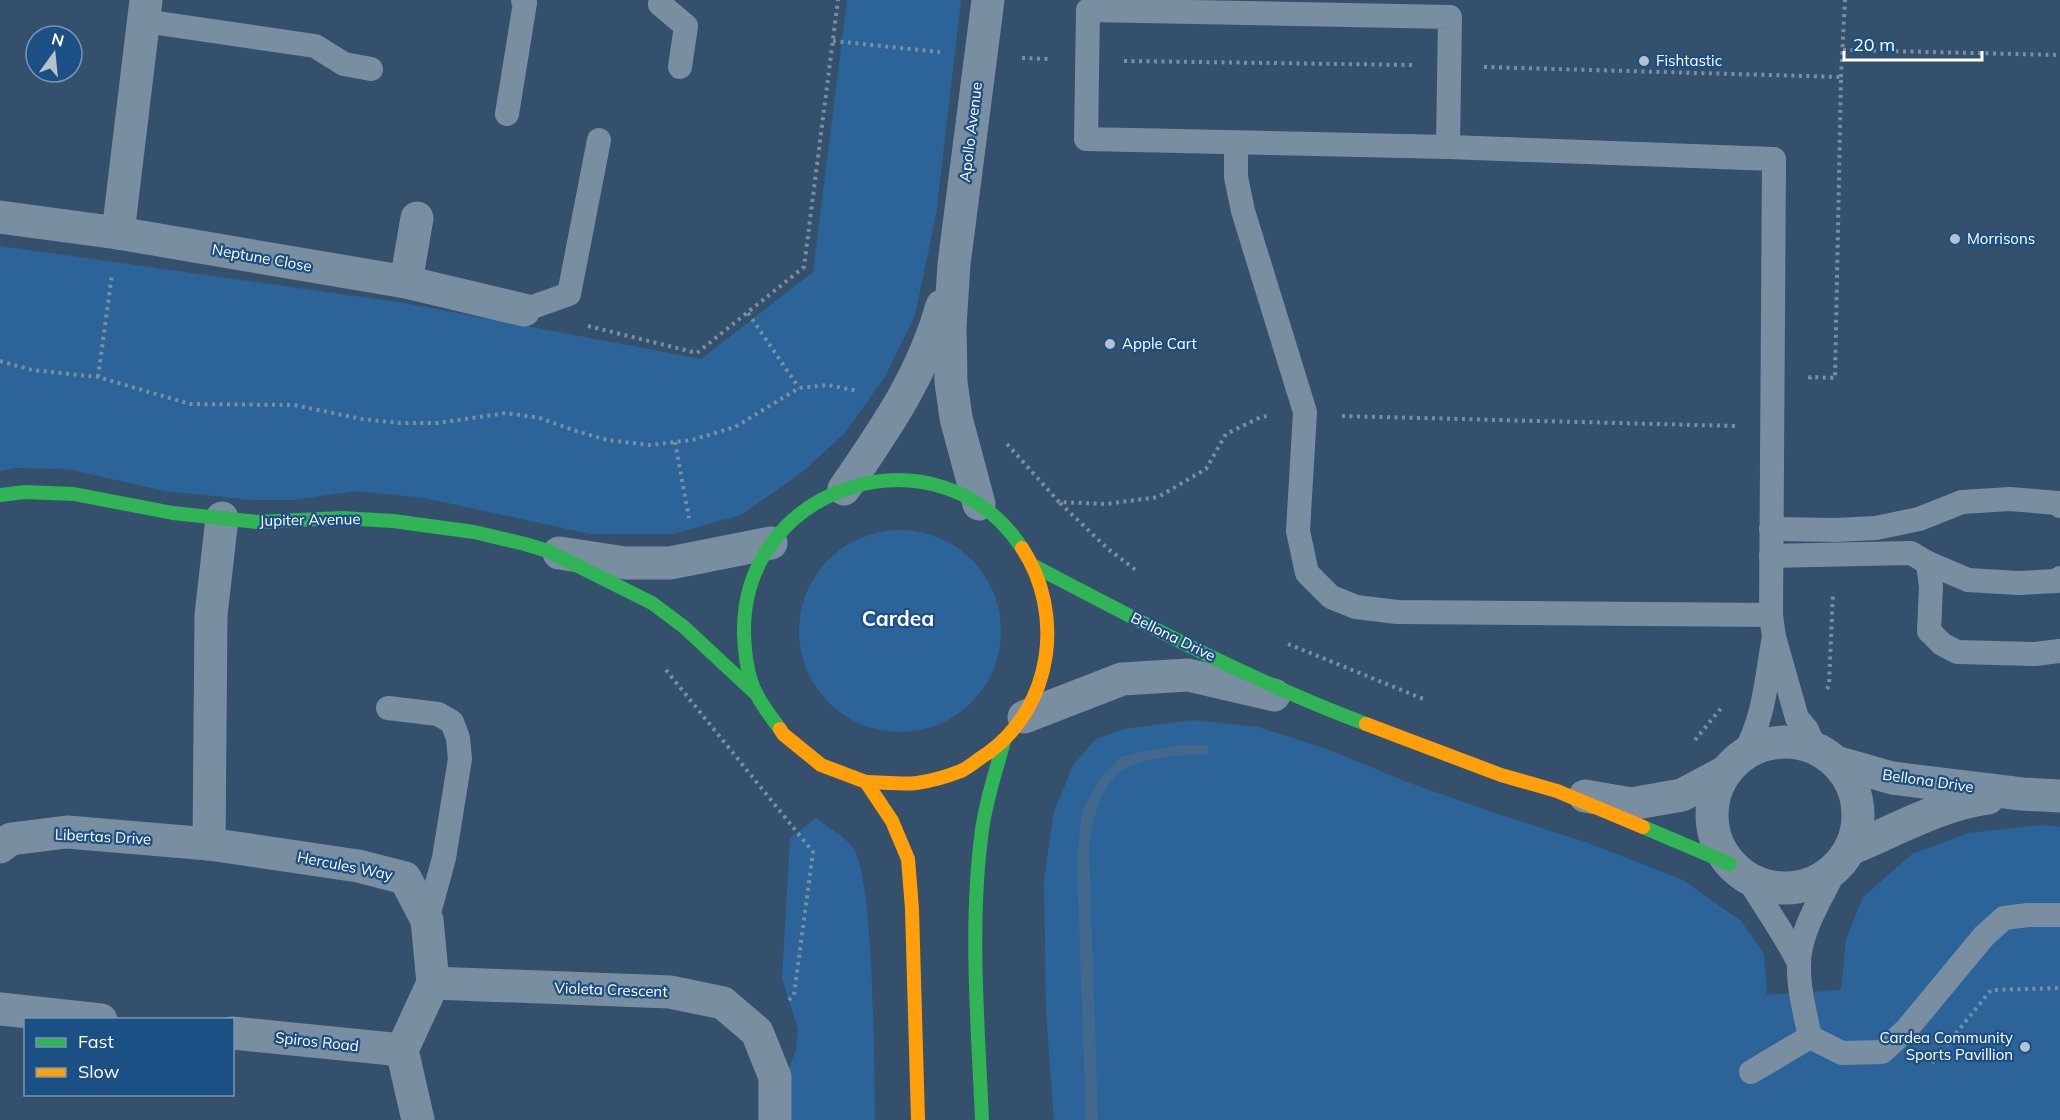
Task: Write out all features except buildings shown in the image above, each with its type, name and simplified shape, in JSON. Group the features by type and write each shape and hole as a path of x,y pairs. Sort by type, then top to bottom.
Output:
{"street":[{"name":"Apollo Avenue","path":"979,504 956,418 951,382 950,326 954,264 988,0"},
{"path":"118,233 145,11"},
{"name":"Neptune Close","path":"0,217 118,233 406,282 524,310"},
{"path":"406,282 417,218"},
{"name":"Apollo Avenue","path":"844,489 898,409 919,370 936,327 954,264"},
{"path":"982,1120 976,960 982,828 1014,729 1045,669 1048,617 1034,566 1011,531 979,504 954,491 927,483 899,479 871,482 844,489 804,510 771,543 753,578 744,617 745,656 756,694 783,734 821,765 866,782 916,783 963,770 1014,729"},
{"name":"Jupiter Avenue","path":"0,495 19,490 59,491 161,512 264,523 341,518 390,520 478,533 531,544 652,603 684,627 756,694"},
{"path":"209,844 212,615 222,518"},
{"name":"Jupiter Avenue","path":"548,551 626,563 670,563 771,543"},
{"name":"Bellona Drive","path":"1034,566 1182,644 1314,705 1501,775 1557,791 1631,804 1682,795 1766,744 1791,742 1892,778 2022,794 2060,796"},
{"name":"Bellona Drive","path":"1014,729 1122,679 1188,675 1314,705"},
{"path":"1826,755 1850,781 1857,803 1857,827 1843,858"},
{"path":"1734,764 1714,794 1711,819 1717,843 1739,871"},
{"path":"866,782 892,821 908,859 912,909 918,1120"},
{"name":"Bellona Drive","path":"1557,791 1771,887 1794,888 1816,881 1843,858 1933,812 1977,800 2022,794"},
{"name":"Libertas Drive","path":"0,847 11,839 67,832 209,844"},
{"name":"Hercules Way","path":"209,844 358,866 405,878 426,920 433,983"},
{"path":"418,1120 402,1050 433,983"},
{"name":"Violeta Crescent","path":"433,983 670,992 723,1003 757,1032 775,1077 775,1120"},
{"path":"0,1009 82,1018"},
{"name":"Spiros Road","path":"234,1033 402,1050"}],"lane":[{"path":"507,114 525,3 523,0"},
{"path":"661,0 660,4 686,26 680,67"},
{"path":"1448,147 1450,17 1088,10 1086,140 1448,147 1774,159 1772,626 1762,705 1753,738 1734,764"},
{"path":"145,11 315,46 344,64 371,69"},
{"path":"524,310 569,294 599,140"},
{"path":"1236,143 1236,177 1243,211 1305,412 1298,531 1302,552 1307,573 1332,597 1356,607 1397,612 1772,626"},
{"path":"1771,529 1876,528 1919,519 1962,502 2010,499 2057,503 2060,506"},
{"path":"1771,556 1911,553 1968,580 2018,582 2056,581 2060,578"},
{"path":"1928,563 1931,587 1929,631 1942,644 1957,652 2035,654 2060,651"},
{"path":"1772,626 1797,717 1826,755"},
{"path":"388,708 438,714 452,722 458,738 459,759 444,858 426,920"},
{"path":"1810,1037 1799,963 1805,933 1843,858"},
{"path":"1739,871 1785,935 1799,963"},
{"path":"1810,1037 1842,1053 1882,1052 1907,1029 1984,936 2004,918 2060,915"},
{"path":"1751,1072 1810,1037"}],"path":[{"path":"524,310 697,353 804,267 838,0"},
{"path":"1810,387 1810,378 1835,378 1841,77 1845,0"},
{"path":"833,41 981,57 1087,61 1449,66 1841,77"},
{"path":"1843,50 2060,55"},
{"path":"98,377 118,233"},
{"path":"748,312 799,388"},
{"path":"0,362 32,370 98,377 190,404 294,405 362,419 400,423 438,423 506,413 540,418 607,440 650,445 692,440 735,427 799,388 828,385 856,390 898,409"},
{"path":"1059,502 1108,549 1146,578 1124,613"},
{"path":"1792,702 1817,702 1829,686 1834,554"},
{"path":"1279,641 1428,701"},
{"path":"662,665 813,852 794,995 757,1032"},
{"path":"1688,745 1695,740 1723,705 1762,705"},
{"path":"1932,1063 1991,990 2060,988"}],"shaded area":[{"path":"847,0 961,0 936,215 915,315 886,375 845,433 801,473 741,515 673,534 590,534 425,498 357,491 293,500 252,500 164,491 68,469 15,468 0,471 0,246 404,303 701,359 813,272"},
{"path":"890,530 910,530 939,537 972,559 994,592 1001,631 994,670 972,703 939,725 910,732 890,732 861,725 828,703 806,670 799,641 799,621 806,592 828,559 861,537"},
{"path":"1193,720 1258,727 1327,749 1407,782 1588,843 1683,880 1741,921 1764,954 1767,995 1841,990 1846,939 1863,897 1912,854 1969,833 2041,825 2060,827 2060,1120 1054,1120 1046,1014 1044,880 1054,812 1073,765 1096,739 1124,729"},
{"path":"1182,745 1206,745 1209,748 1208,754 1157,758 1123,770 1111,782 1101,798 1094,819 1089,848 1098,1120 1086,1120 1078,892 1078,848 1082,812 1098,781 1121,757"},
{"path":"816,818 852,846 860,864 872,976 875,1120 792,1120 786,1103 788,1070 796,1050 798,1029 782,978 790,838"}],"traffic: fast":[{"path":"780,729 762,704 751,681 744,634 752,582 774,540 809,508 851,488 897,480 943,487 986,509 1022,548"},
{"path":"0,495 25,492 74,494 173,513 257,522 342,518 393,521 474,532 525,544 548,551 652,603 684,627 756,694"},
{"path":"1034,566 1239,670 1366,724"},
{"path":"982,1120 975,939 978,866 984,819 1004,741"},
{"path":"1643,827 1730,864"}],"traffic: slow":[{"path":"866,782 917,783 961,771 988,753 1010,733 1027,710 1039,685 1045,657 1047,629 1044,601 1036,574 1022,548"},
{"path":"1366,724 1501,775 1557,791 1643,827"},
{"path":"780,729 821,765 866,782 892,821 908,859 912,909 918,1120"}],"place":[{"name":"Fishtastic","path":"1644,61"},
{"name":"Morrisons","path":"1955,239"},
{"name":"Apple Cart","path":"1110,344"},
{"name":"Cardea Community Sports Pavillion","path":"2025,1047"}],"district":[{"name":"Cardea","path":"898,619"}]}
